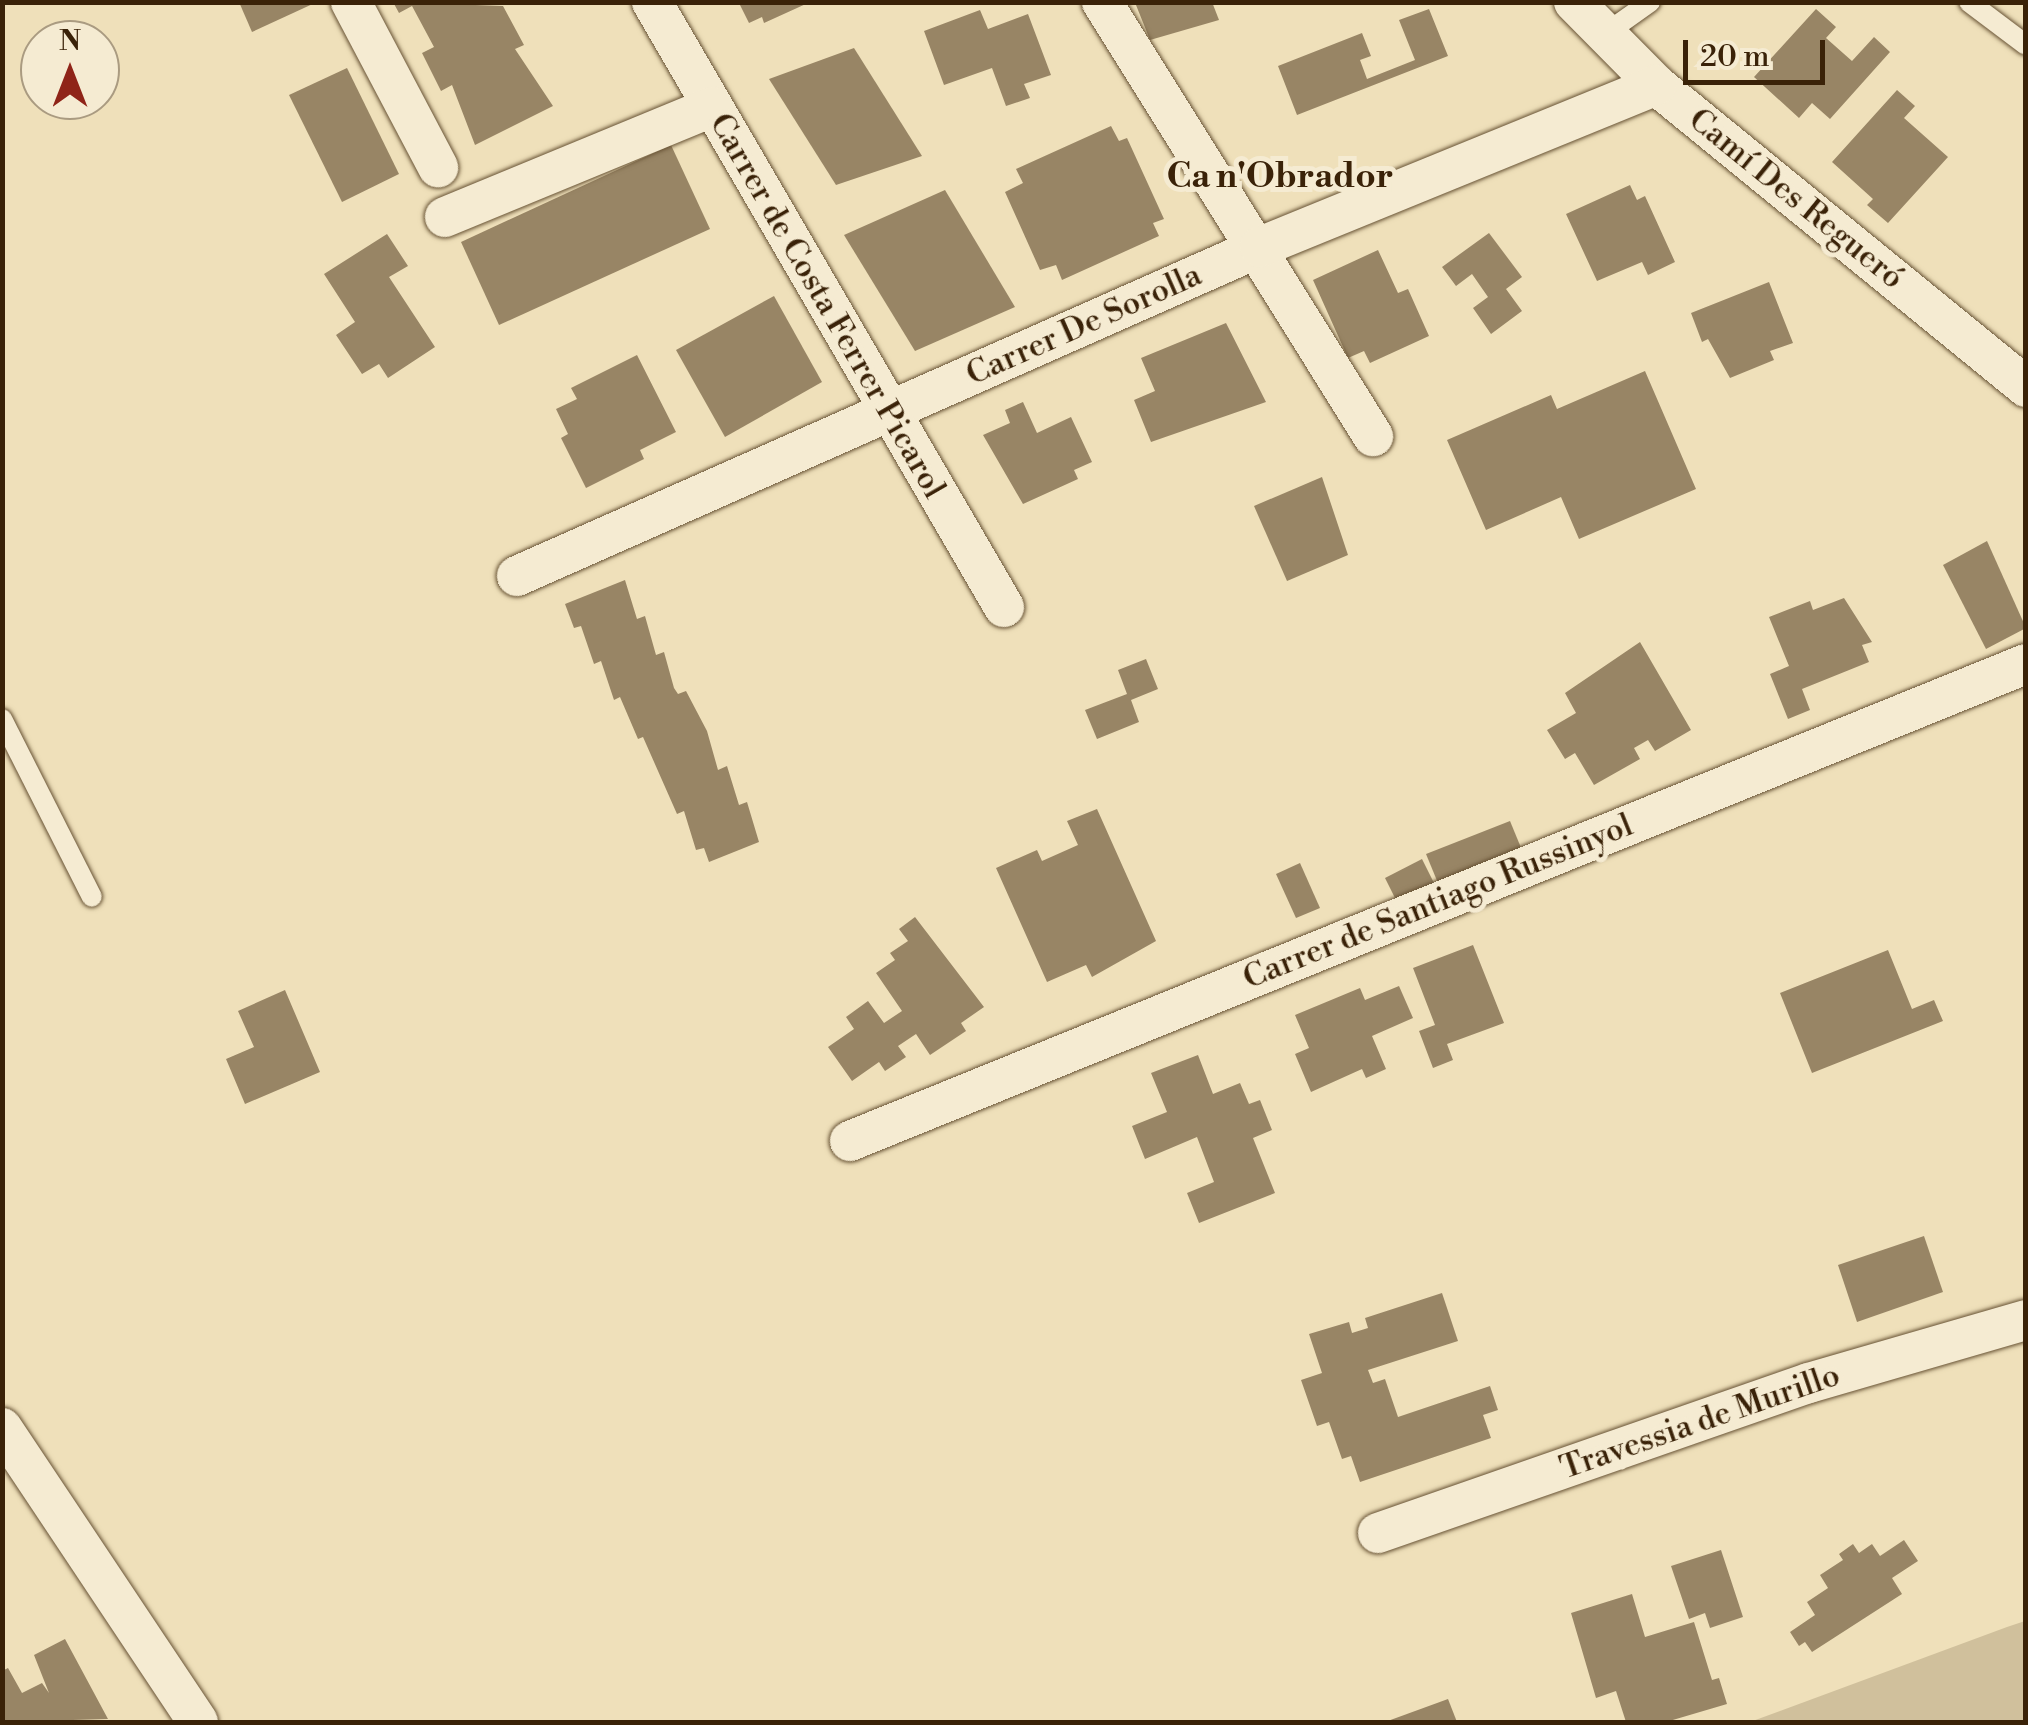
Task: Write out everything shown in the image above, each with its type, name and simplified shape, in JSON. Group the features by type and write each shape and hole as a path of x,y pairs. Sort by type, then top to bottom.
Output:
{"street":[{"path":"352,2 438,167"},
{"name":"Carrer de Costa Ferrer Picarol","path":"652,2 887,414 1004,608"},
{"path":"1102,2 1260,247 1373,436"},
{"name":"Camí Des Regueró","path":"1574,2 1602,36 1656,85 2026,387"},
{"name":"Carrer De Sorolla","path":"517,576 1260,247 1656,85"},
{"path":"445,217 712,107"},
{"name":"Carrer de Santiago Russinyol","path":"850,1141 2026,664"},
{"name":"Travessia de Murillo","path":"1378,1533 1809,1383 2026,1320"},
{"path":"2,1428 198,1722"}],"lane":[{"path":"1602,36 1650,2"},
{"path":"1969,2 2026,46"},
{"path":"2,719 92,897"}],"shaded area":[{"path":"2025,1621 2025,1722 1750,1722 2007,1627"}],"building":[{"path":"239,2 317,2 252,32"},
{"path":"393,2 503,6 524,45 515,49 553,106 475,145 452,85 441,91 422,53 434,47 412,6 399,13"},
{"path":"1212,2 1219,20 1150,40 1136,5"},
{"path":"739,3 808,3 764,23 762,17 749,23"},
{"path":"1429,9 1448,56 1297,115 1278,66 1362,33 1371,56 1360,60 1367,79 1415,60 1399,20"},
{"path":"1816,9 1836,27 1826,38 1852,61 1874,37 1890,52 1830,119 1812,103 1799,118 1754,77"},
{"path":"980,10 988,29 1028,14 1051,75 1024,84 1030,98 1006,106 992,68 944,85 924,31"},
{"path":"854,48 922,156 836,185 769,79"},
{"path":"347,68 399,174 342,202 289,95"},
{"path":"1897,90 1915,106 1904,118 1948,157 1888,223 1867,205 1873,199 1832,162"},
{"path":"1111,126 1119,141 1127,138 1164,219 1153,223 1159,236 1062,280 1056,265 1040,270 1005,192 1023,183 1016,169"},
{"path":"671,145 710,229 499,325 461,242"},
{"path":"1630,185 1637,200 1645,196 1675,262 1648,275 1642,262 1597,281 1566,214"},
{"path":"945,190 1015,307 915,351 844,235"},
{"path":"1489,233 1522,277 1506,289 1522,311 1491,334 1473,308 1488,297 1472,274 1456,286 1442,267"},
{"path":"387,234 408,266 389,277 435,347 388,378 379,364 362,374 336,335 355,322 324,274"},
{"path":"1378,250 1398,293 1408,289 1429,336 1370,363 1364,351 1348,358 1313,280"},
{"path":"1769,282 1793,343 1770,351 1774,360 1730,378 1708,339 1702,342 1691,313"},
{"path":"774,296 822,382 725,437 676,350"},
{"path":"1226,323 1266,402 1151,442 1134,400 1155,391 1141,358"},
{"path":"637,355 676,432 640,450 644,459 586,488 561,438 568,434 556,409 577,399 571,388"},
{"path":"1645,371 1696,489 1579,539 1561,497 1486,530 1447,440 1551,395 1557,409"},
{"path":"1023,402 1037,433 1071,417 1092,462 1074,470 1078,479 1023,504 983,435 1010,423 1005,410"},
{"path":"1322,477 1348,555 1287,581 1254,506"},
{"path":"1987,541 2026,628 1986,649 1943,565"},
{"path":"625,580 637,619 645,616 656,655 664,652 674,688 678,694 686,691 707,731 718,770 727,766 739,805 747,802 759,842 709,862 704,848 696,850 684,811 677,814 643,737 638,739 620,697 614,700 601,661 594,664 581,626 574,628 565,604"},
{"path":"1844,598 1872,642 1862,645 1869,662 1802,689 1810,710 1788,719 1770,674 1789,666 1769,617 1810,601 1813,610"},
{"path":"1640,642 1691,730 1655,751 1648,740 1634,748 1640,759 1594,785 1575,753 1565,759 1547,730 1576,713 1565,693"},
{"path":"1146,659 1158,689 1131,700 1139,722 1097,739 1085,710 1127,694 1118,670"},
{"path":"1097,809 1156,941 1092,977 1086,965 1047,982 996,868 1037,850 1042,861 1078,845 1067,821"},
{"path":"1510,821 1524,855 1440,888 1426,854"},
{"path":"1422,859 1434,883 1397,902 1385,878"},
{"path":"1300,863 1320,908 1296,918 1276,874"},
{"path":"915,917 984,1007 961,1023 966,1031 930,1055 916,1034 898,1046 906,1057 885,1071 879,1062 852,1081 828,1047 854,1029 846,1017 868,1001 884,1023 902,1011 876,973 895,960 890,953 908,941 899,929"},
{"path":"1473,945 1504,1023 1447,1044 1453,1060 1433,1068 1419,1031 1435,1025 1413,968"},
{"path":"1888,950 1912,1009 1934,1000 1943,1021 1812,1073 1780,993"},
{"path":"1399,986 1413,1018 1372,1036 1386,1069 1366,1078 1362,1069 1311,1092 1295,1054 1309,1048 1295,1015 1360,988 1365,1000"},
{"path":"285,990 320,1072 245,1104 226,1059 254,1047 238,1011"},
{"path":"1198,1055 1213,1094 1240,1083 1249,1104 1260,1100 1272,1130 1253,1138 1275,1193 1199,1223 1187,1193 1214,1182 1197,1137 1145,1159 1132,1126 1167,1112 1151,1073"},
{"path":"1924,1236 1943,1292 1857,1322 1838,1265"},
{"path":"1442,1293 1458,1341 1368,1370 1373,1383 1385,1379 1398,1417 1490,1386 1498,1410 1483,1415 1491,1438 1360,1482 1351,1456 1342,1459 1329,1422 1317,1426 1301,1380 1322,1373 1309,1334 1349,1322 1352,1333 1368,1328 1365,1318"},
{"path":"1904,1540 1918,1561 1892,1578 1902,1594 1812,1652 1805,1642 1799,1646 1790,1632 1815,1615 1807,1602 1828,1588 1820,1575 1843,1560 1839,1554 1853,1544 1859,1553 1872,1544 1880,1556"},
{"path":"1721,1550 1743,1617 1710,1628 1705,1613 1689,1619 1671,1566"},
{"path":"1632,1594 1645,1637 1694,1622 1712,1680 1719,1678 1727,1704 1666,1722 1626,1722 1616,1691 1596,1698 1571,1613"},
{"path":"65,1639 108,1719 2,1722 2,1671 8,1668 22,1693 42,1683 49,1693 34,1655"},
{"path":"1448,1699 1457,1722 1385,1722"}],"district":[{"name":"Ca n'Obrador","path":"1280,177"}]}
